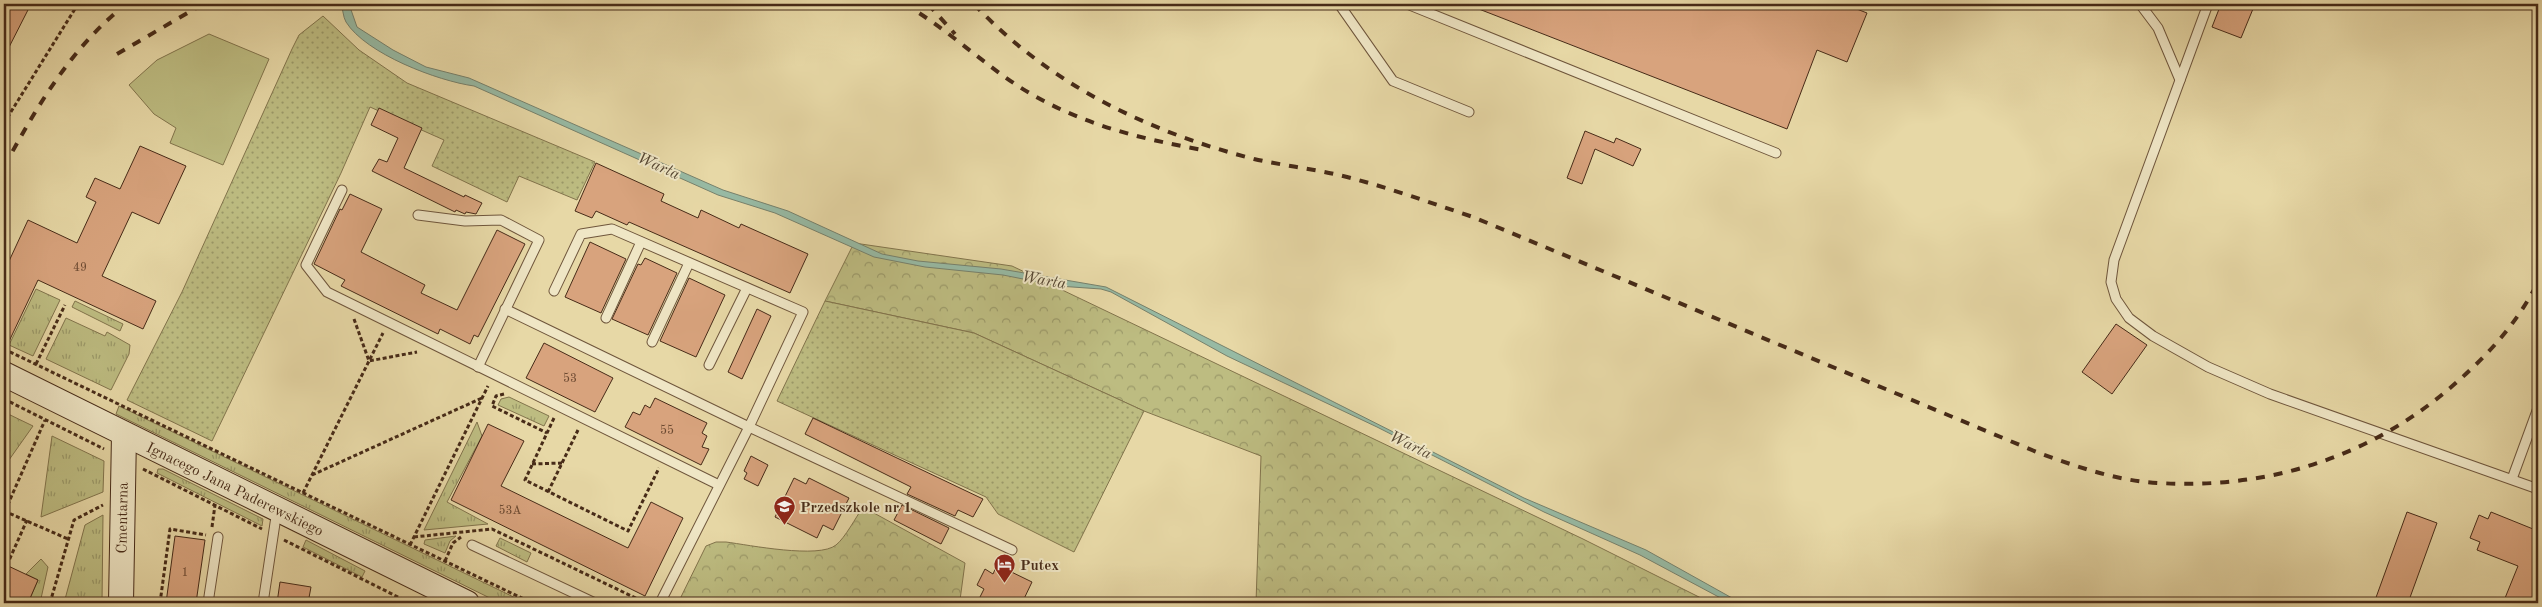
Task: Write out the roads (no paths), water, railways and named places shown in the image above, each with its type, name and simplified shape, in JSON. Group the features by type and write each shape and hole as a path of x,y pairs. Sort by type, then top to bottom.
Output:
{"main road":[{"name":"Ignacego Jana Paderewskiego","path":"4,374 118,443 277,510 467,603"},
{"name":"Cmentarna","path":"118,443 121,603"}],"lane":[{"path":"1338,4 1393,81 1469,112"},
{"path":"1407,4 1776,153"},
{"path":"2140,4 2158,28 2180,80"},
{"path":"2208,4 2114,260 2111,282 2116,300 2129,318 2153,336 2208,367 2270,394 2538,489"},
{"path":"342,190 306,265 327,292 719,486"},
{"path":"418,215 465,221 501,220 538,240 478,367"},
{"path":"554,292 581,234 612,230 803,312 749,427 660,603"},
{"path":"606,318 641,242"},
{"path":"652,342 689,263"},
{"path":"709,365 747,288"},
{"path":"505,309 749,427 1012,550"},
{"path":"2512,479 2538,408"},
{"path":"263,603 277,510"},
{"path":"208,603 214,536"},
{"path":"472,545 595,603"}],"water":[{"name":"Warta","path":"341,4 349,4 357,27 393,50 426,67 469,78 723,190 788,211 882,254 918,261 1001,269 1106,287 1524,498 1646,550 1741,603 1730,603 1640,555 1544,512 1377,427 1227,356 1111,292 1101,289 1058,286 1003,275 925,267 874,257 775,213 718,195 474,86 442,78 404,64 369,45 356,34 344,18"}],"railway":[{"path":"4,167 29,122 57,79 88,39 126,4"},
{"path":"117,54 203,4"},
{"path":"904,4 933,22 1018,86 1062,110 1130,134 1203,150"},
{"path":"928,4 955,34"},
{"path":"974,4 1003,33 1034,58 1068,81 1102,101 1176,135 1254,159 1363,181 1473,217 2039,453 2083,468 2143,482 2203,484 2245,480 2287,472 2326,460 2365,444 2401,424 2436,399 2469,371 2508,330 2538,282"}],"place":[{"name":"Przedszkole nr 1","path":"784,526"},
{"name":"Putex","path":"1004,584"}]}
